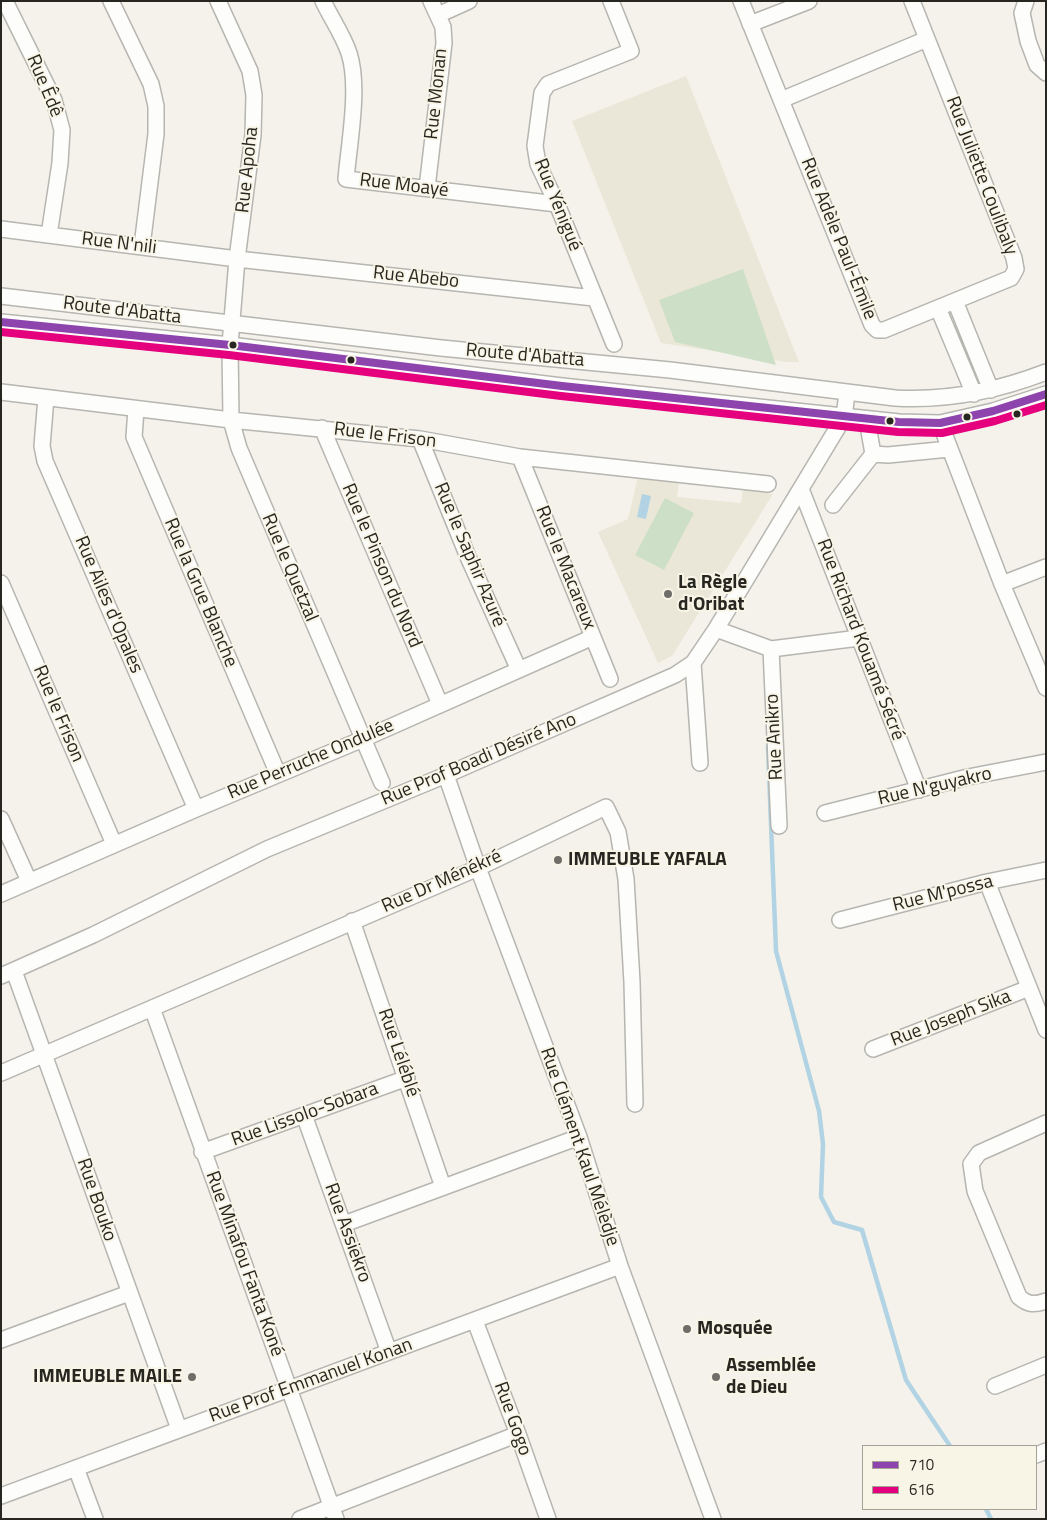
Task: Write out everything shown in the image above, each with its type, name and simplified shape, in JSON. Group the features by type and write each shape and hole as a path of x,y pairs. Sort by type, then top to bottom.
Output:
{"street":[{"name":"Rue Êdê","path":"5,1 54,100 62,130 60,163 50,235"},
{"path":"111,1 151,84 156,106 156,134 142,246"},
{"name":"Rue Apoha","path":"218,1 250,71 254,95 253,135 237,259 230,345"},
{"name":"Rue Moayé","path":"323,1 349,52 353,74 353,99 346,179 556,204"},
{"path":"435,8 469,1"},
{"name":"Rue Yénigué","path":"611,1 631,51 548,84 542,93 535,146 538,164 614,344"},
{"name":"Rue Adèle Paul-Émile","path":"741,1 872,325 876,330 884,330 938,308"},
{"path":"750,24 809,1"},
{"name":"Rue Juliette Coulibaly","path":"912,1 1014,258 1016,269 1011,278 938,308"},
{"path":"1026,1 1022,12 1028,41 1037,65 1046,73"},
{"name":"Rue Monan","path":"427,188 444,43 443,27 435,8"},
{"path":"781,100 927,39"},
{"name":"Rue N'nili","path":"1,229 237,259"},
{"name":"Rue Abebo","path":"237,259 594,298"},
{"name":"Route d'Abatta","path":"1,296 440,348 661,369 847,392 924,399 974,394 1016,384 1046,372"},
{"path":"955,301 991,390"},
{"path":"938,308 974,394"},
{"name":"Route d'Abatta","path":"1,322 230,345 533,383 867,420 940,423 993,411 1046,394"},
{"name":"Rue le Quetzal","path":"230,345 232,420 239,448 382,783"},
{"name":"Rue le Frison","path":"1,392 232,420 420,439 520,457 768,484"},
{"path":"844,417 847,392"},
{"name":"Rue Ailes d'Opales","path":"46,398 42,446 45,461 196,809"},
{"name":"Rue la Grue Blanche","path":"136,409 134,437 278,774"},
{"name":"Rue Prof Boadi Désiré Ano","path":"8,973 92,935 267,849 446,775 676,675 693,663 716,629 844,417"},
{"path":"833,505 873,454 867,420"},
{"path":"940,423 1002,584 1046,688"},
{"name":"Rue le Pinson du Nord","path":"322,428 440,704"},
{"name":"Rue le Saphir Azuré","path":"420,439 468,557 519,670"},
{"path":"873,454 888,455 949,449"},
{"name":"Rue le Macareux","path":"520,457 610,679"},
{"name":"Rue Richard Kouamé Sécré","path":"801,489 919,790"},
{"path":"1002,584 1046,567"},
{"name":"Rue le Frison","path":"1,583 114,844"},
{"path":"716,629 771,649 859,638"},
{"name":"Rue Perruche Ondulée","path":"1,894 363,739 593,637"},
{"name":"Rue Anikro","path":"771,649 779,826"},
{"path":"693,663 700,763"},
{"name":"Rue N'guyakro","path":"824,813 968,777 1046,762"},
{"name":"Rue Clément Kaul Mélèdje","path":"446,775 478,868 579,1137 620,1266 713,1519"},
{"name":"Rue Dr Ménékré","path":"1,1073 478,868 606,807 618,832 626,879 632,982 634,1104"},
{"path":"1,819 29,881"},
{"name":"Rue M'possa","path":"840,920 987,882 1046,870"},
{"path":"987,882 1046,1030"},
{"name":"Rue Léléblé","path":"352,921 444,1186"},
{"name":"Rue Bouko","path":"8,973 45,1055 179,1429"},
{"name":"Rue Joseph Sika","path":"873,1049 1029,988"},
{"name":"Rue Minafou Fanta Koné","path":"152,1008 202,1152 334,1513"},
{"name":"Rue Lissolo-Sobara","path":"202,1152 407,1078"},
{"name":"Rue Assiekro","path":"304,1115 388,1352"},
{"path":"1046,1123 979,1153 971,1164 975,1191 1019,1298 1026,1303 1036,1304 1046,1301"},
{"path":"344,1224 579,1137"},
{"name":"Rue Prof Emmanuel Konan","path":"1,1496 620,1266"},
{"path":"1,1340 129,1293"},
{"name":"Rue Gogo","path":"475,1320 548,1519"},
{"path":"995,1386 1046,1365"},
{"path":"300,1519 334,1513 518,1434"},
{"path":"76,1468 95,1519"}],"shaded area":[{"path":"686,76 799,362 786,362 661,343 572,121"},
{"name":"La Règle d'Oribat","path":"638,477 679,482 677,497 741,503 743,489 773,494 672,656 658,663 598,532 628,519"}],"green space":[{"path":"743,269 776,365 675,342 659,300"},
{"path":"665,498 694,513 664,570 635,555"}],"water":[{"path":"642,494 651,496 646,519 637,517"}],"waterway":[{"path":"769,742 776,951 819,1111 823,1144 821,1197 834,1222 862,1230 906,1380 949,1445"},
{"path":"986,1510 991,1519"}],"transit line":[{"name":"710","path":"1,322 230,345 562,386 899,422 940,423 993,411 1046,394"},
{"name":"616","path":"1,332 229,355 561,396 898,432 942,433 995,421 1046,405"}],"place":[{"name":"La Règle d'Oribat","path":"668,594"},
{"name":"IMMEUBLE YAFALA","path":"558,860"},
{"name":"Mosquée","path":"687,1329"},
{"name":"IMMEUBLE MAILE","path":"192,1377"},
{"name":"Assemblée de Dieu","path":"716,1377"}]}
